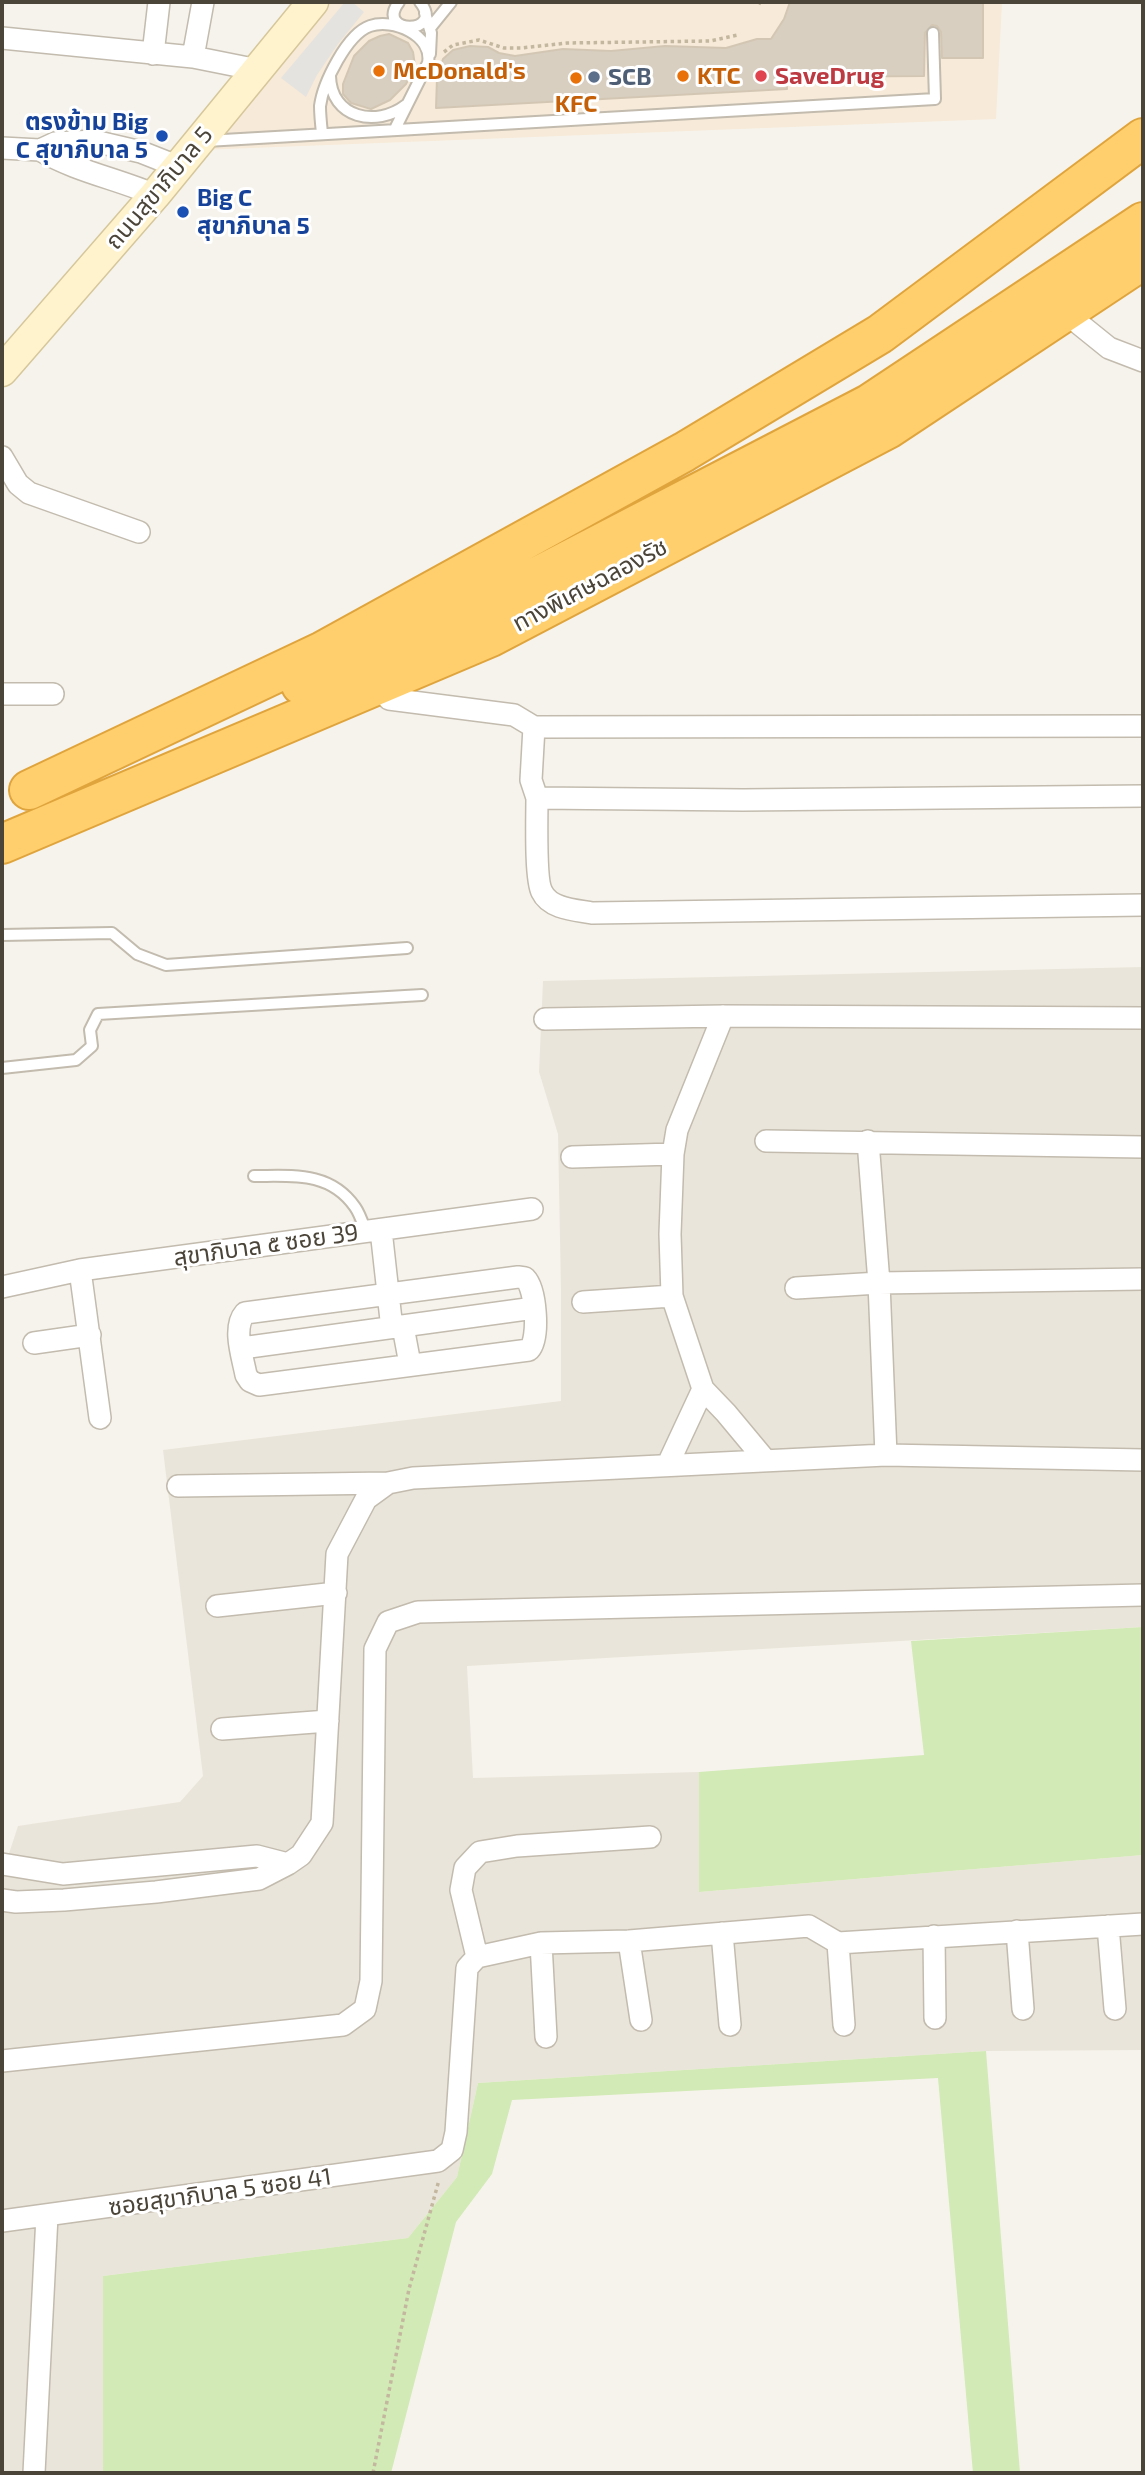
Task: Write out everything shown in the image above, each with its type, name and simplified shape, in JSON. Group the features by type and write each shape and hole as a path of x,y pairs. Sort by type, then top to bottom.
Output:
{"highway":[{"path":"15,795 323,651 684,452 880,334 1143,138"},
{"name":"ทางพิเศษฉลองรัช","path":"15,795 414,641 869,404 1143,222"},
{"name":"ทางพิเศษฉลองรัช","path":"2,844 491,638 888,429 1143,260"}],"main road":[{"name":"ถนนสุขาภิบาล 5","path":"2,371 179,167 313,2"}],"street":[{"path":"153,54 159,2"},
{"path":"193,57 203,2"},
{"path":"2,38 193,57 258,70"},
{"path":"40,150 55,143 94,141 141,152 179,167"},
{"path":"2,148 40,150 57,160 155,195"},
{"path":"2,860 389,699 540,632 884,447 1143,279"},
{"path":"1078,323 1109,348 1143,361"},
{"path":"2,457 18,484 29,492 139,532"},
{"path":"2,694 53,694"},
{"path":"389,699 514,715 534,727 1143,726"},
{"path":"534,727 531,780 537,797 539,876 542,892 550,901 562,907 592,913 1143,905"},
{"path":"537,797 743,800 1143,796"},
{"path":"545,1019 723,1016 1143,1018"},
{"path":"723,1016 677,1130 673,1154 670,1234 672,1296 703,1389 766,1461"},
{"path":"766,1141 1143,1147"},
{"path":"868,1141 879,1283 886,1455"},
{"path":"572,1157 673,1154"},
{"name":"สุขาภิบาล ๕ ซอย 39","path":"2,1287 80,1270 532,1209"},
{"path":"373,1231 388,1293 391,1320 404,1332 410,1364"},
{"path":"80,1270 100,1418"},
{"path":"518,1277 529,1281 536,1329 533,1345 529,1350 259,1385 246,1376 238,1328 245,1313 388,1293 518,1277"},
{"path":"796,1288 879,1283 1143,1279"},
{"path":"583,1302 672,1296"},
{"path":"242,1348 534,1308"},
{"path":"34,1343 90,1335"},
{"path":"668,1464 703,1389"},
{"path":"178,1486 388,1483 413,1478 886,1455 1143,1460"},
{"path":"2,1899 16,1902 64,1900 259,1879 301,1855 322,1823 337,1554 366,1499 388,1483"},
{"path":"218,1606 336,1593"},
{"path":"2,2061 343,2025 365,2009 371,1981 375,1648 388,1622 418,1612 1143,1595"},
{"path":"222,1729 328,1721"},
{"path":"477,1957 460,1890 465,1868 480,1853 517,1846 650,1837"},
{"path":"2,1864 63,1874 257,1856 288,1864"},
{"path":"152,1865 156,1892"},
{"path":"63,1874 64,1900"},
{"path":"438,2161 452,2150 456,2132 467,1968 477,1957 541,1943 629,1941 809,1926 838,1942 1143,1924"},
{"path":"1108,1926 1115,2008"},
{"path":"1017,1931 1023,2009"},
{"path":"722,1933 730,2025"},
{"path":"934,1936 935,2018"},
{"path":"629,1941 641,2020"},
{"path":"838,1942 844,2025"},
{"path":"541,1943 546,2037"},
{"name":"ซอยสุขาภิบาล 5 ซอย 41","path":"2,2221 438,2161"},
{"path":"34,2473 47,2216"}],"lane":[{"path":"399,2 394,10 396,20 404,27 419,26 425,18 422,7"},
{"path":"430,28 451,2"},
{"path":"395,129 429,57 430,28 422,7"},
{"path":"322,133 320,106 330,76 354,37 369,26 379,24 398,27 415,34 426,47 429,57"},
{"path":"200,141 935,99 933,33"},
{"path":"330,76 332,90 338,101 345,109 356,114 386,117 408,103"},
{"path":"2,935 112,933 137,954 166,965 407,948"},
{"path":"2,1068 76,1060 92,1046 90,1030 98,1014 422,995"},
{"path":"254,1176 307,1175 335,1187 373,1231"}],"path":[{"path":"418,82 431,79 441,55 453,46 479,40 505,48 521,48 567,43 710,41 738,35"},
{"path":"373,2473 409,2289 440,2173 438,2161"}],"shaded area":[{"path":"318,2 1002,2 996,119 199,150"},
{"path":"345,2 352,2 364,12 338,44 306,97 281,78"},
{"path":"1143,967 1143,1627 467,1666 473,1778 699,1772 699,1892 1143,1855 1143,2050 986,2051 478,2083 457,2177 408,2238 103,2276 103,2473 2,2473 2,1875 18,1826 180,1802 203,1776 163,1450 561,1401 558,1134 539,1072 543,981"}],"green space":[{"path":"1143,1627 1143,1855 699,1892 699,1772 924,1755 911,1641"},
{"path":"986,2051 1020,2473 973,2473 938,2078 512,2100 492,2174 456,2222 391,2473 103,2473 103,2276 408,2238 457,2177 478,2083"}],"building":[{"path":"790,2 983,2 983,58 942,58 941,32 937,26 932,25 925,33 924,76 786,77 787,89 436,108 437,78 443,59 453,50 470,46 488,47 499,53 515,56 563,49 611,51 665,46 726,48 757,39 771,39 784,19"},
{"path":"389,34 408,43 413,52 415,66 406,84 390,100 371,109 351,103 343,94 343,84 354,56 369,41"}],"place":[{"name":"McDonald's","path":"379,71"},
{"name":"KTC","path":"683,76"},
{"name":"SaveDrug","path":"761,76"},
{"name":"SCB","path":"594,77"},
{"name":"KFC","path":"576,78"},
{"name":"ตรงข้าม Big C สุขาภิบาล 5","path":"162,136"},
{"name":"Big C สุขาภิบาล 5","path":"183,212"}]}
